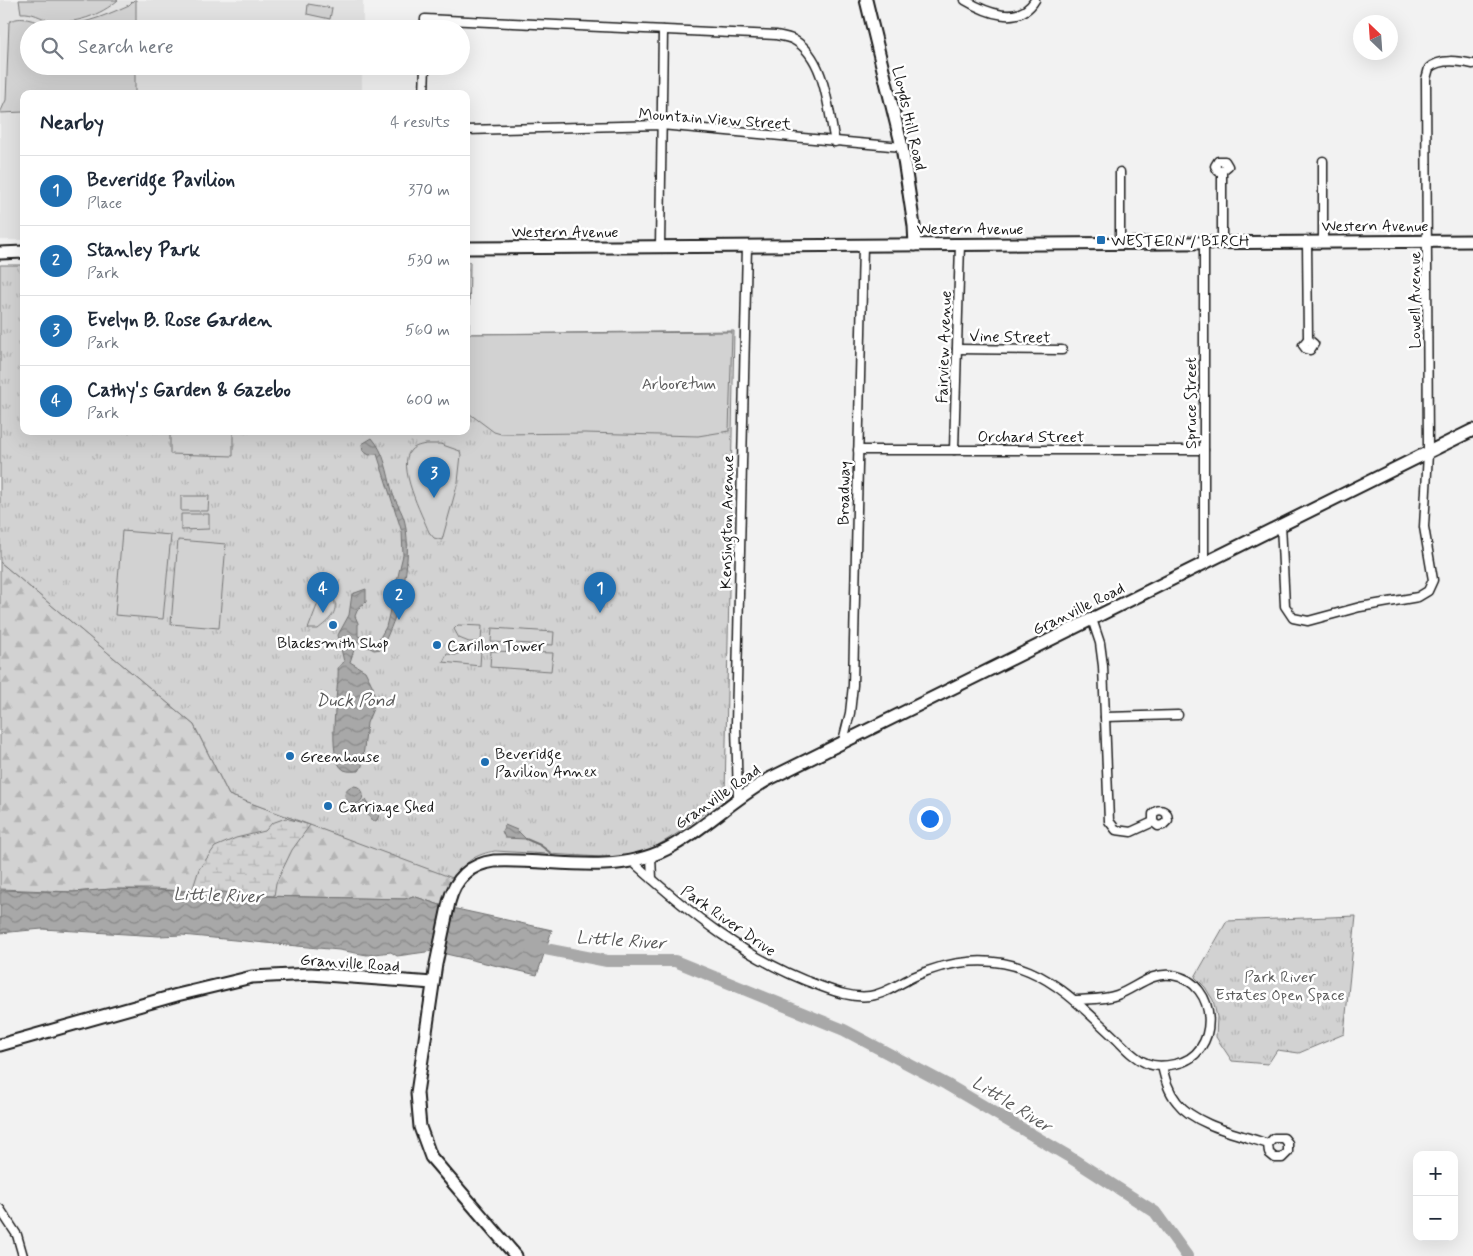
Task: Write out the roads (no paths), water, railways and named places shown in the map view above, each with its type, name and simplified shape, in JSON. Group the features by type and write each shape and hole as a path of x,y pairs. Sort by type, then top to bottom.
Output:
{"street":[{"name":"Lloyds Hill Road","path":"866,0 902,147 912,209 915,244"},
{"path":"965,0 988,13 1001,15 1022,12 1035,0"},
{"path":"425,20 447,20"},
{"path":"470,21 776,35 795,40 812,58 819,70 835,142"},
{"path":"660,247 663,30"},
{"name":"Lowell Avenue","path":"1281,524 1284,602 1287,611 1293,618 1308,621 1360,607 1409,600 1424,594 1433,580 1424,534 1428,453 1426,78 1429,68 1438,63 1453,61 1473,64"},
{"path":"424,75 424,90"},
{"name":"Mountain View Street","path":"470,130 661,125 902,147"},
{"path":"1323,161 1324,242"},
{"path":"1222,171 1222,242"},
{"path":"1120,172 1120,244"},
{"name":"Western Avenue","path":"470,248 1473,241"},
{"path":"1308,242 1308,339"},
{"name":"Spruce Street","path":"1204,243 1204,563"},
{"name":"Fairview Avenue","path":"954,450 960,244"},
{"name":"Broadway","path":"843,741 850,714 853,685 863,245"},
{"name":"Kensington Avenue","path":"738,798 736,726 748,246"},
{"path":"0,252 20,252"},
{"name":"Vine Street","path":"957,349 1062,350"},
{"name":"Granville Road","path":"0,1045 183,993 252,977 300,974 433,983 451,894 462,876 470,869 485,862 507,861 585,865 633,862 651,856 683,839 755,786 1473,430"},
{"name":"Orchard Street","path":"858,450 1204,450"},
{"path":"1092,619 1101,650 1110,824 1116,830 1128,832 1153,822"},
{"path":"1105,717 1178,715"},
{"path":"651,856 652,879"},
{"name":"Park River Drive","path":"633,862 720,934 762,962 795,977 842,994 875,995 939,967 956,963 984,961 1005,963 1029,971 1052,983 1075,1000 1139,1060 1148,1064 1162,1066 1180,1064 1188,1060 1199,1050 1204,1041 1209,1021 1209,1011 1204,998 1192,984 1178,976 1163,975 1148,979 1114,996 1075,1000"},
{"path":"433,983 416,1093 416,1108 424,1142 442,1172 516,1256"},
{"path":"1162,1066 1167,1086 1181,1107 1222,1129 1268,1144"},
{"path":"0,1209 17,1235 22,1256"}],"water":[{"name":"Duck Pond","path":"372,438 383,456 393,495 404,519 407,539 406,571 394,620 381,649 374,650 357,641 350,662 365,671 373,687 375,704 367,723 362,766 359,771 349,771 344,770 338,763 335,752 334,722 338,667 344,662 338,635 349,615 352,594 366,589 366,602 357,611 355,616 358,623 358,636 377,643 386,627 403,555 402,532 377,454 369,455 363,451 362,444"},
{"path":"354,786 360,789 363,795 360,801 354,804 348,801 345,795 348,789"},
{"path":"366,800 369,805 378,807 381,811 377,820 373,822 367,814 360,811 358,805"},
{"path":"505,825 517,830 526,839 505,838 502,831"},
{"path":"112,889 224,892 258,896 405,899 413,896 443,906 552,930 537,975 433,951 397,956 391,952 367,955 339,950 182,935 159,936 42,929 0,933 0,890 73,892"}],"waterway":[{"path":"526,839 540,845 552,854"},
{"name":"Little River","path":"530,946 607,961 675,961 844,1030 946,1084 1068,1156 1155,1212 1187,1256"}],"place":[{"name":"WESTERN / BIRCH","path":"1101,240"},
{"name":"Evelyn B. Rose Garden","path":"434,498"},
{"name":"Cathy's Garden & Gazebo","path":"323,613"},
{"name":"Beveridge Pavilion","path":"600,613"},
{"name":"Stanley Park","path":"399,620"},
{"name":"Blacksmith Shop","path":"333,625"},
{"name":"Carillon Tower","path":"437,645"},
{"name":"Greenhouse","path":"290,756"},
{"name":"Beveridge Pavilion Annex","path":"485,762"},
{"name":"Carriage Shed","path":"328,806"}],"park label":[{"name":"Arboretum","path":"679,383"},
{"name":"Park River Estates Open Space","path":"1280,985"}]}
